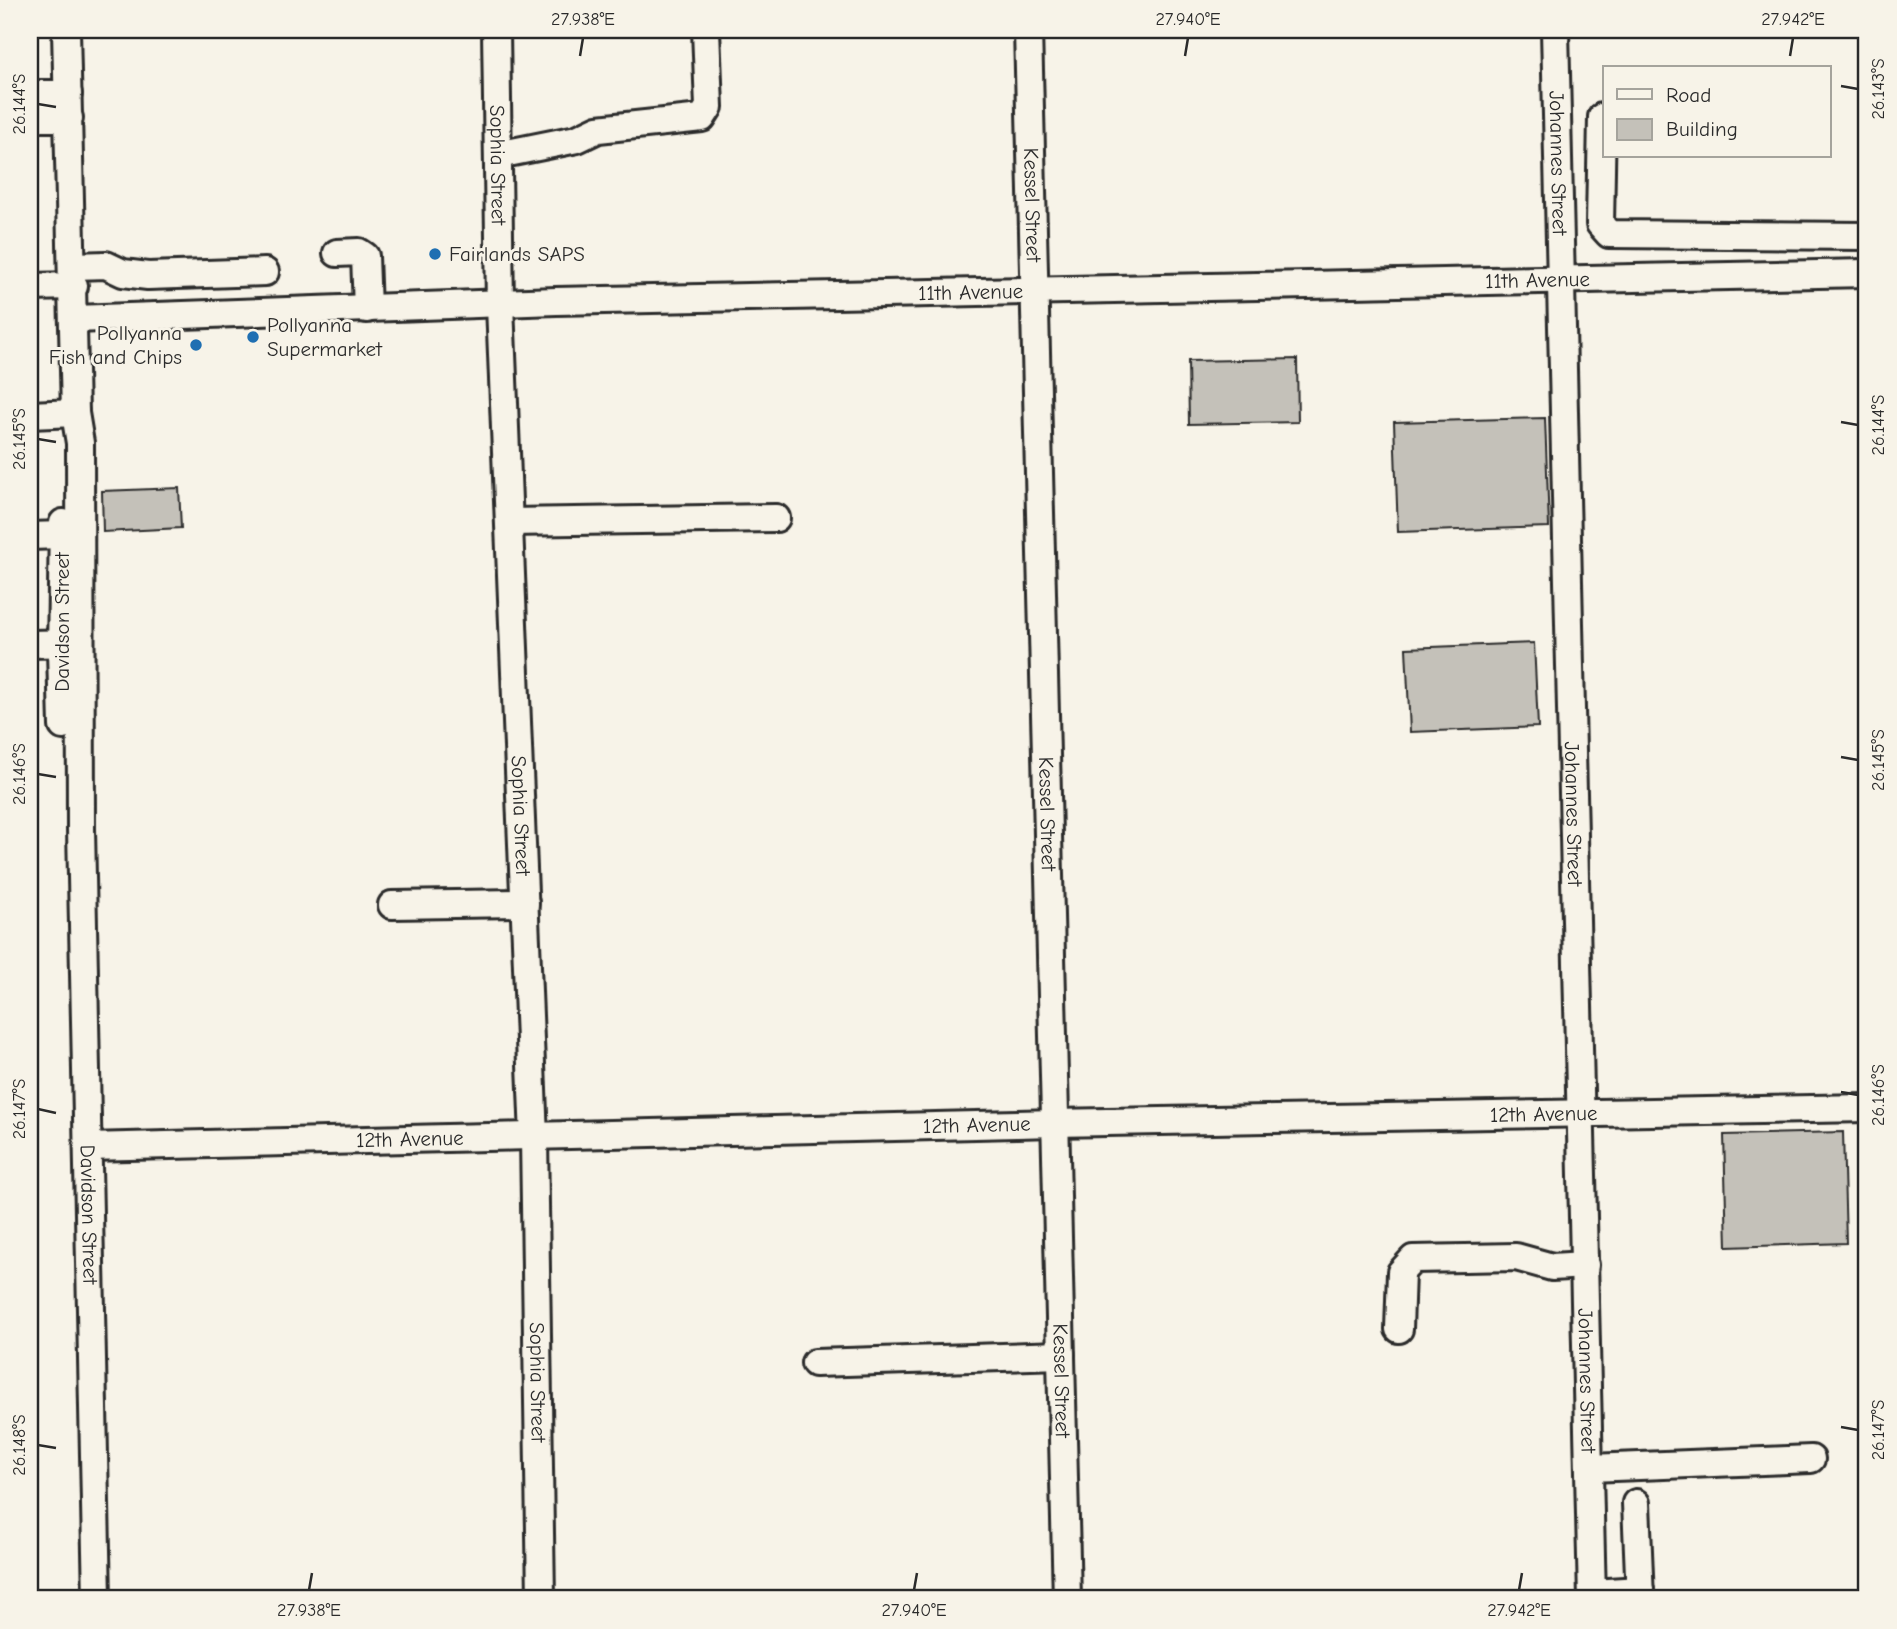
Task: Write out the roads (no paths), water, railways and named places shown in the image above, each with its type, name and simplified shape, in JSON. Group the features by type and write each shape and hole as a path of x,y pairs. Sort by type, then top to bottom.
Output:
{"street":[{"name":"Davidson Street","path":"66,30 74,276 75,413 80,443 71,644 81,829 97,1599"},
{"name":"Sophia Street","path":"496,30 500,305 534,1138 541,1599"},
{"path":"498,155 577,139 597,129 702,118 709,107 706,30"},
{"name":"Kessel Street","path":"1028,30 1067,1599"},
{"name":"Johannes Street","path":"1555,30 1592,1596"},
{"path":"30,94 69,106"},
{"path":"30,118 69,106"},
{"path":"1557,118 1603,117 1600,224 1609,234 1867,236"},
{"path":"337,253 359,252 365,256 367,309"},
{"path":"30,287 106,265 123,273 148,275 265,272"},
{"name":"11th Avenue","path":"75,319 1034,289 1867,273"},
{"name":"Davidson Street","path":"71,644 61,604 62,535 69,442 75,413"},
{"path":"30,415 75,413"},
{"path":"509,522 776,518"},
{"path":"30,536 62,535"},
{"path":"30,631 46,623 61,604"},
{"path":"30,643 71,644"},
{"path":"392,905 525,902"},
{"name":"12th Avenue","path":"88,1147 1054,1123 1867,1108"},
{"path":"1399,1329 1401,1272 1413,1259 1516,1257 1552,1267 1585,1265"},
{"path":"815,1363 1061,1355"},
{"path":"1590,1468 1811,1459"},
{"path":"1592,1596 1640,1595 1636,1503"}],"place":[{"name":"Fairlands SAPS","path":"435,254"},
{"name":"Pollyanna Supermarket","path":"253,337"},
{"name":"Pollyanna Fish and Chips","path":"196,345"}]}
